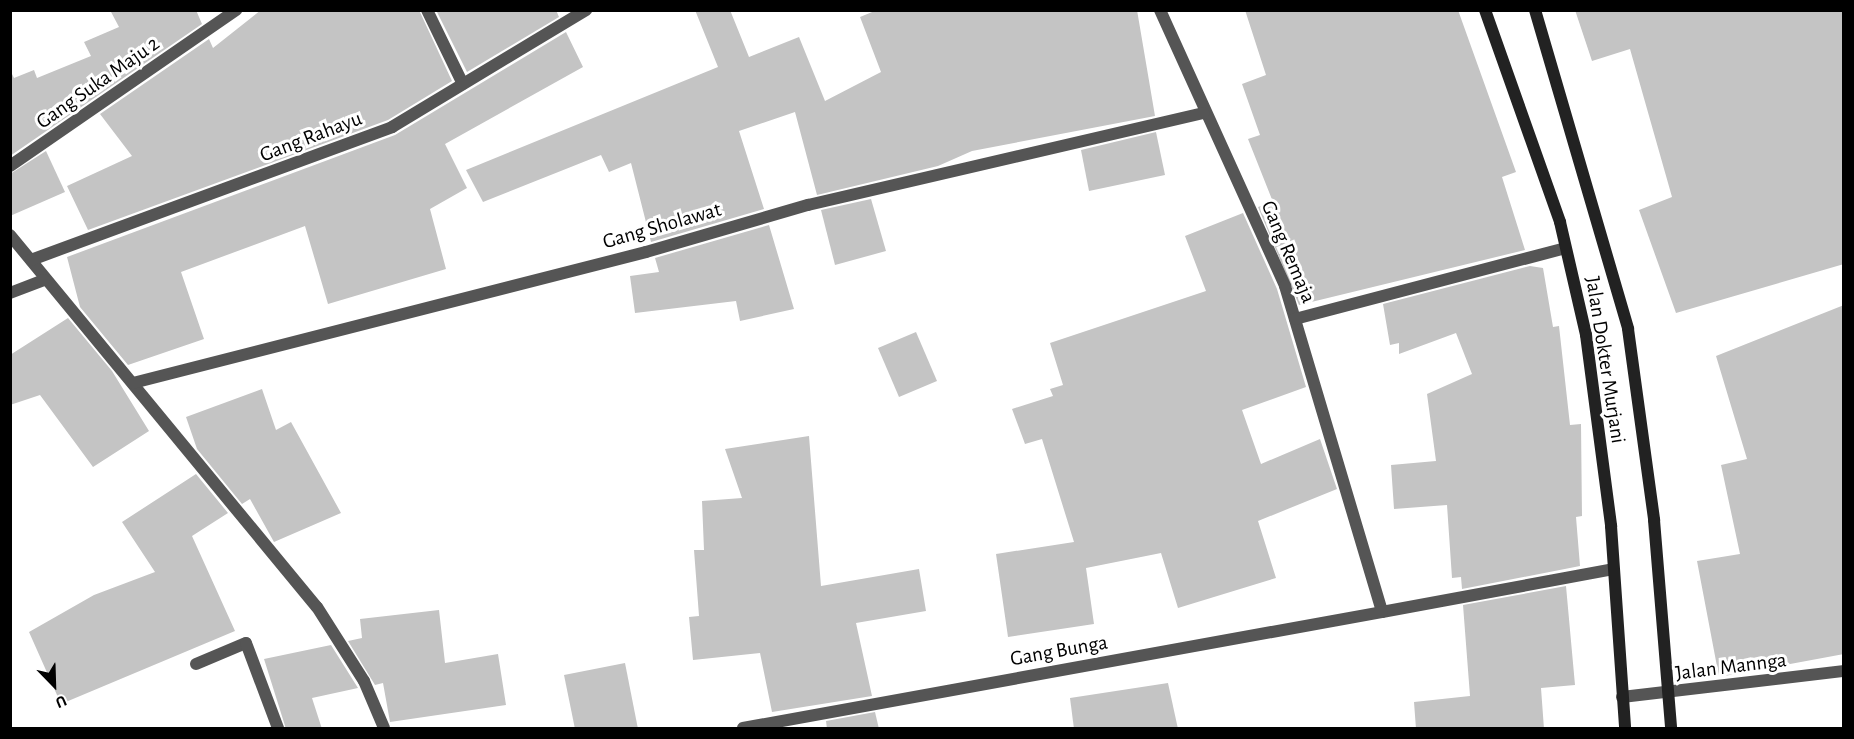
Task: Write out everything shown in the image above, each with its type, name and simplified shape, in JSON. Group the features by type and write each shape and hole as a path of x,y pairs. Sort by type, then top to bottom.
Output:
{"main road":[{"name":"Jalan Dokter Murjani","path":"1485,10 1566,248 1586,335 1613,569 1625,729"},
{"name":"Jalan Dokter Murjani","path":"1535,10 1628,329 1654,520 1671,729"}],"street":[{"name":"Gang Suka Maju 2","path":"10,166 236,10"},
{"path":"427,10 463,84"},
{"name":"Gang Rahayu","path":"31,260 325,154 392,127 586,10"},
{"name":"Gang Remaja","path":"1160,10 1203,113 1285,286 1295,319 1566,248"},
{"name":"Gang Sholawat","path":"133,382 808,205 1203,113"},
{"path":"10,236 31,260 44,280 133,382 317,607 364,681 384,729"},
{"path":"10,293 44,280"},
{"path":"1295,319 1382,612"},
{"name":"Gang Bunga","path":"743,729 1613,569"},
{"path":"196,664 246,643 278,729"},
{"name":"Jalan Mannga","path":"1622,697 1668,694 1844,671"}],"building":[{"path":"110,10 196,10 202,24 10,156 10,70 14,78 34,70 37,78 91,56 84,42 119,27"},
{"path":"261,10 419,10 452,81 388,120 88,230 67,186 132,156 100,114 209,39 213,48"},
{"path":"436,10 556,10 559,17 467,72"},
{"path":"695,10 730,10 749,57 799,37 825,101 881,72 860,17 877,10 1137,10 1155,116 972,151 938,166 817,195 795,112 739,131 764,209 651,242 631,163 609,172 601,155 483,202 466,170 718,67"},
{"path":"1245,10 1458,10 1516,172 1502,177 1525,250 1299,305 1258,207 1273,202 1248,139 1260,135 1242,84 1266,75"},
{"path":"1575,10 1844,10 1844,264 1676,313 1639,210 1672,197 1630,49 1592,61"},
{"path":"566,32 583,67 445,144 467,188 430,209 446,269 328,304 305,226 181,272 204,339 128,365 80,307 67,257 395,135"},
{"path":"1156,132 1165,175 1089,191 1081,150"},
{"path":"46,151 65,192 10,216 10,174"},
{"path":"871,199 886,251 835,265 821,210"},
{"path":"1243,213 1277,289 1306,387 1242,410 1261,464 1320,439 1337,489 1258,521 1276,578 1178,608 1161,553 1086,568 1094,624 1008,637 996,554 1074,542 1042,439 1025,444 1012,409 1053,396 1050,389 1063,385 1050,343 1206,291 1185,236"},
{"path":"769,225 794,309 740,321 736,301 635,313 630,276 659,272 655,258"},
{"path":"1530,266 1543,268 1553,327 1559,326 1570,425 1581,424 1582,516 1576,517 1580,566 1462,589 1461,577 1452,578 1447,505 1394,509 1391,465 1436,461 1427,394 1472,374 1456,333 1399,354 1399,343 1390,345 1383,304"},
{"path":"1844,305 1844,654 1719,677 1697,561 1740,554 1721,465 1747,459 1716,356"},
{"path":"68,318 112,371 149,431 93,467 40,395 10,405 10,355"},
{"path":"916,332 937,381 899,397 878,348"},
{"path":"262,389 276,430 291,422 341,513 274,542 250,499 242,504 197,449 186,417"},
{"path":"809,436 821,586 919,569 926,611 856,623 872,696 772,712 760,653 693,660 689,617 699,616 694,550 704,550 702,501 742,498 725,449"},
{"path":"196,474 228,513 192,536 235,631 61,704 29,632 94,595 155,572 122,522"},
{"path":"1566,586 1575,685 1541,688 1544,729 1416,729 1414,702 1470,696 1463,605"},
{"path":"439,610 445,663 498,654 506,705 390,722 383,683 375,685 348,641 362,638 360,619"},
{"path":"331,645 358,688 312,698 322,729 286,729 264,659"},
{"path":"625,663 638,729 575,729 564,675"},
{"path":"1168,683 1178,729 1074,729 1070,698"},
{"path":"875,712 879,729 827,729 826,721"}]}
